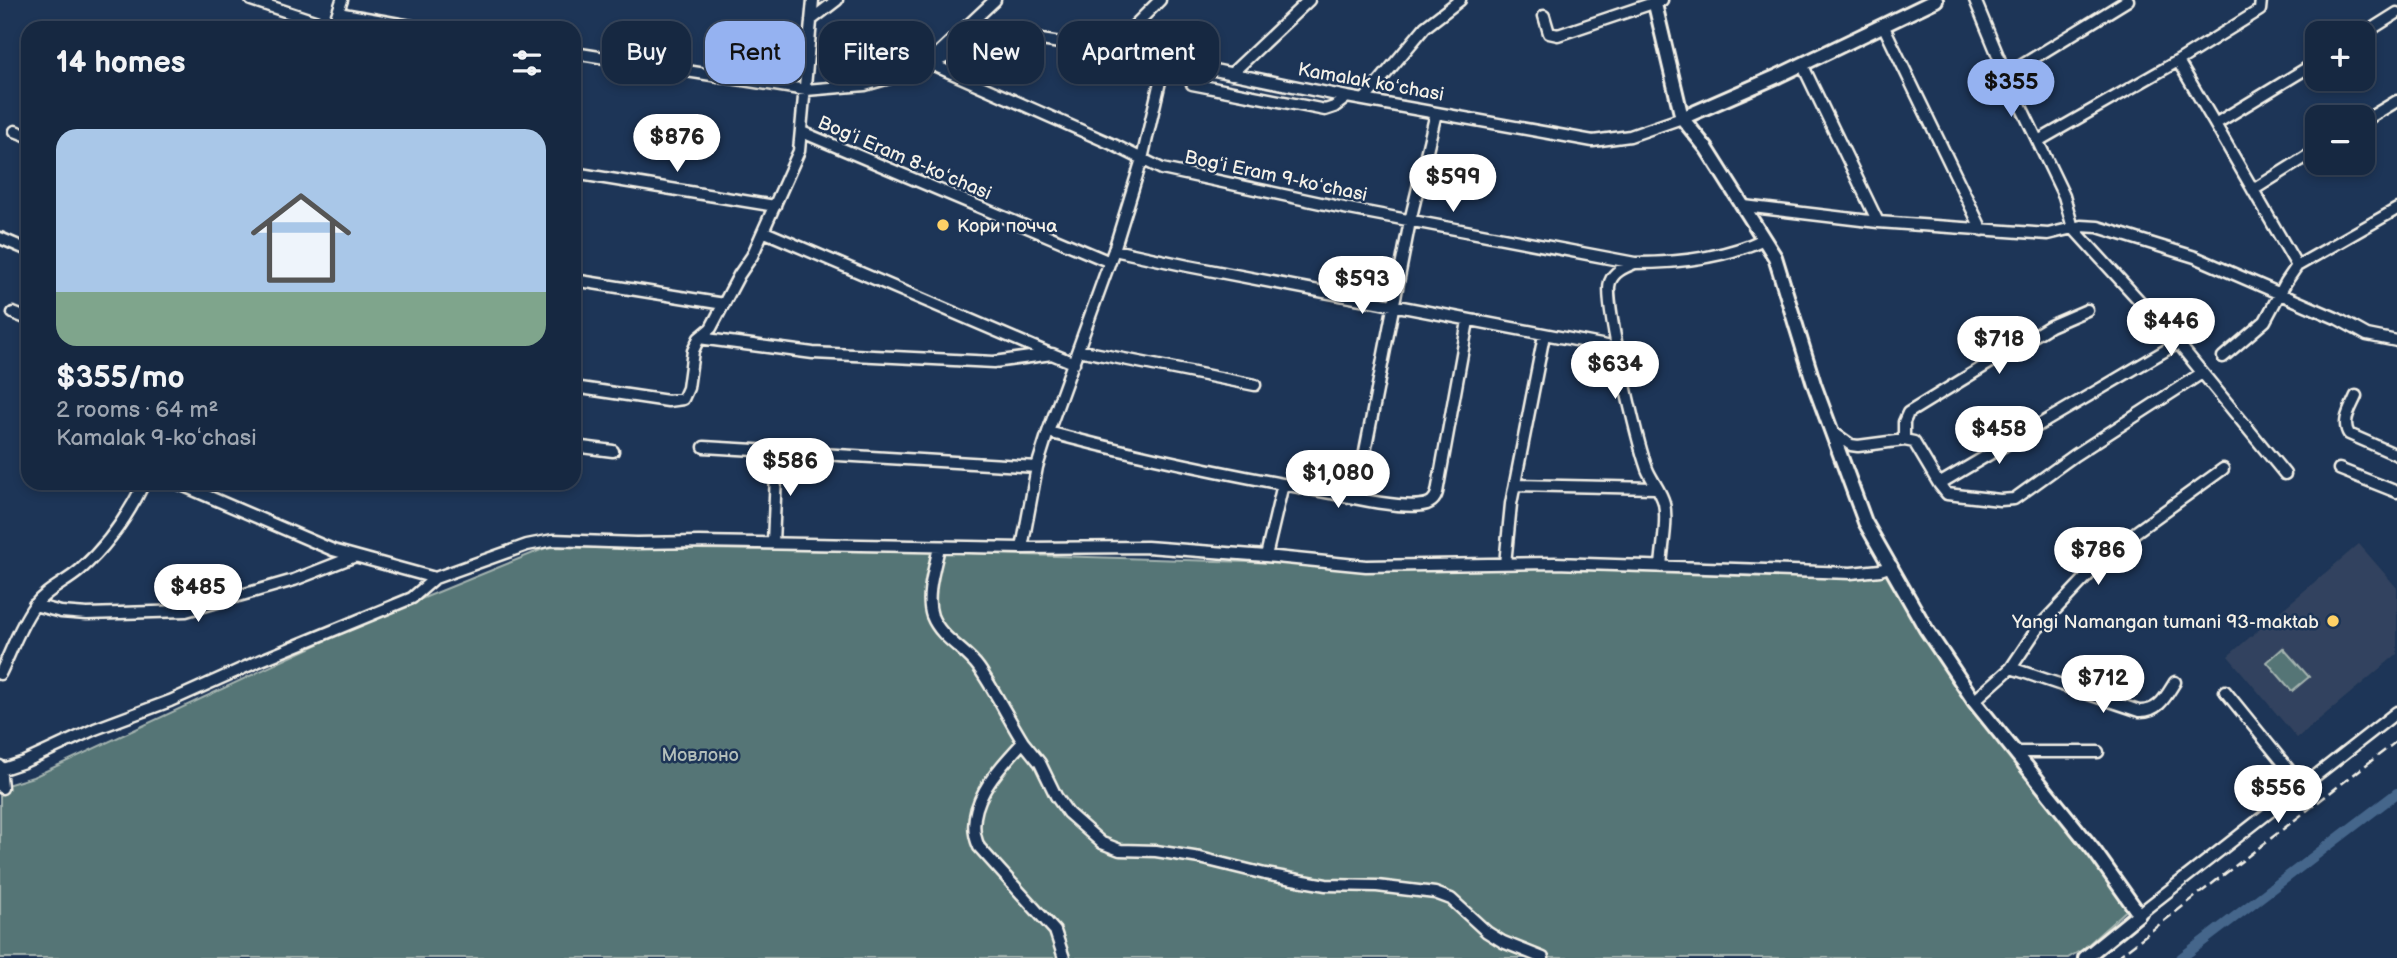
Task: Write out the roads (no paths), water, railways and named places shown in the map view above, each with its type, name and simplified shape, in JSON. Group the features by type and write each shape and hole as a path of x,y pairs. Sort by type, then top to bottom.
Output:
{"street":[{"path":"251,0 314,21"},
{"path":"335,21 342,0"},
{"path":"581,388 668,401 684,399 693,351 699,338 711,328 765,232 799,151 813,0"},
{"path":"811,20 837,0"},
{"path":"934,57 995,0"},
{"path":"1139,21 1160,0"},
{"path":"1231,74 1309,0"},
{"path":"1364,100 1425,27 1460,0"},
{"name":"Kamalak koʻchasi","path":"1219,71 1593,141 1630,136 1682,118 1936,0"},
{"path":"1975,0 2064,196 2073,228 2178,343 2285,474"},
{"path":"2007,75 2128,0"},
{"path":"2038,141 2178,61 2260,9 2261,0"},
{"path":"1544,16 1549,33 1558,35 1657,1 1682,118 1707,149 1744,206 1778,267 1831,431 1865,522 1926,629 1974,701 2095,852 2139,914"},
{"path":"338,13 383,21"},
{"path":"2375,27 2397,13"},
{"path":"1883,25 1982,230"},
{"name":"Kamalak koʻchasi","path":"934,63 989,39 1029,38 1058,42"},
{"name":"Kamalak koʻchasi","path":"581,54 806,90 869,84"},
{"path":"2178,61 2297,266"},
{"path":"1802,64 1878,222"},
{"name":"Bogʻi Eram 9-koʻchasi","path":"934,65 1162,169 1410,221 1635,263 1708,257 1743,248 1763,239"},
{"path":"2215,124 2305,69"},
{"path":"1022,548 1037,467 1114,250 1142,159 1159,84"},
{"path":"1192,84 1325,110 1347,97"},
{"path":"2375,114 2397,101"},
{"path":"1356,498 1410,221 1436,113"},
{"path":"15,131 21,133"},
{"name":"Bogʻi Eram 8-koʻchasi","path":"802,132 1110,262"},
{"path":"2253,190 2305,158"},
{"path":"581,174 775,206"},
{"path":"1744,206 1878,222 2048,234 2073,228 2098,227 2195,257 2338,318 2367,335 2397,341"},
{"path":"2223,357 2265,321 2297,266 2397,209"},
{"path":"765,232 1074,363"},
{"path":"0,238 21,247"},
{"path":"1114,250 1617,348"},
{"path":"1635,263 1618,272 1609,286 1617,348 1637,434 1655,488 1661,495 1664,510 1661,567"},
{"path":"581,281 724,304"},
{"path":"1904,440 1904,422 1908,413 2050,327 2087,310"},
{"path":"13,313 21,316"},
{"path":"1048,432 1098,446 1356,498 1426,504 1435,498 1468,320"},
{"path":"1505,564 1515,485 1544,335"},
{"path":"699,338 813,353 956,360 1011,362 1052,354"},
{"path":"1939,484 2178,343"},
{"path":"1078,350 1255,385"},
{"path":"1831,431 1851,445 1858,446 1904,440 1914,442 1947,494 2014,499 2075,455 2202,373"},
{"path":"2356,396 2345,422 2346,429 2349,433 2397,455"},
{"path":"581,447 612,451"},
{"path":"704,447 1037,467"},
{"path":"774,543 776,452"},
{"path":"2339,469 2397,492"},
{"path":"1974,701 2011,668 2038,629 2115,547 2223,470"},
{"path":"1266,556 1283,484"},
{"path":"1515,485 1655,488"},
{"path":"0,674 34,605 47,592 80,570 110,540 140,490"},
{"path":"193,490 353,557 435,578"},
{"path":"2,788 0,768 24,762 94,729 170,701 412,598 435,578 527,545 553,540 1022,548 1147,547 1366,566 1555,563 1851,573 1892,566"},
{"path":"939,547 930,596 933,618 953,644 967,653 979,667 1023,742 1040,763 1056,796 1085,830 1120,850 1156,851 1200,858 1326,885 1387,887 1435,893 1451,899 1503,942 1543,958"},
{"path":"34,605 61,612 87,614 186,611 294,580 353,557"},
{"path":"2011,668 2139,710 2150,710 2158,706 2175,682"},
{"path":"2225,691 2303,787"},
{"path":"2085,958 2397,712"},
{"path":"1023,742 1004,762 987,787 975,812 974,836 979,847 1055,931 1065,958"},
{"path":"2015,752 2098,752"}],"waterway":[{"path":"2181,958 2397,793"}],"railway":[{"path":"2116,958 2397,741"}],"place":[{"name":"Кори почча","path":"943,225"},
{"name":"Yangi Namangan tumani 93-maktab","path":"2333,621"}],"park label":[{"name":"Мовлоно","path":"700,754"}]}
